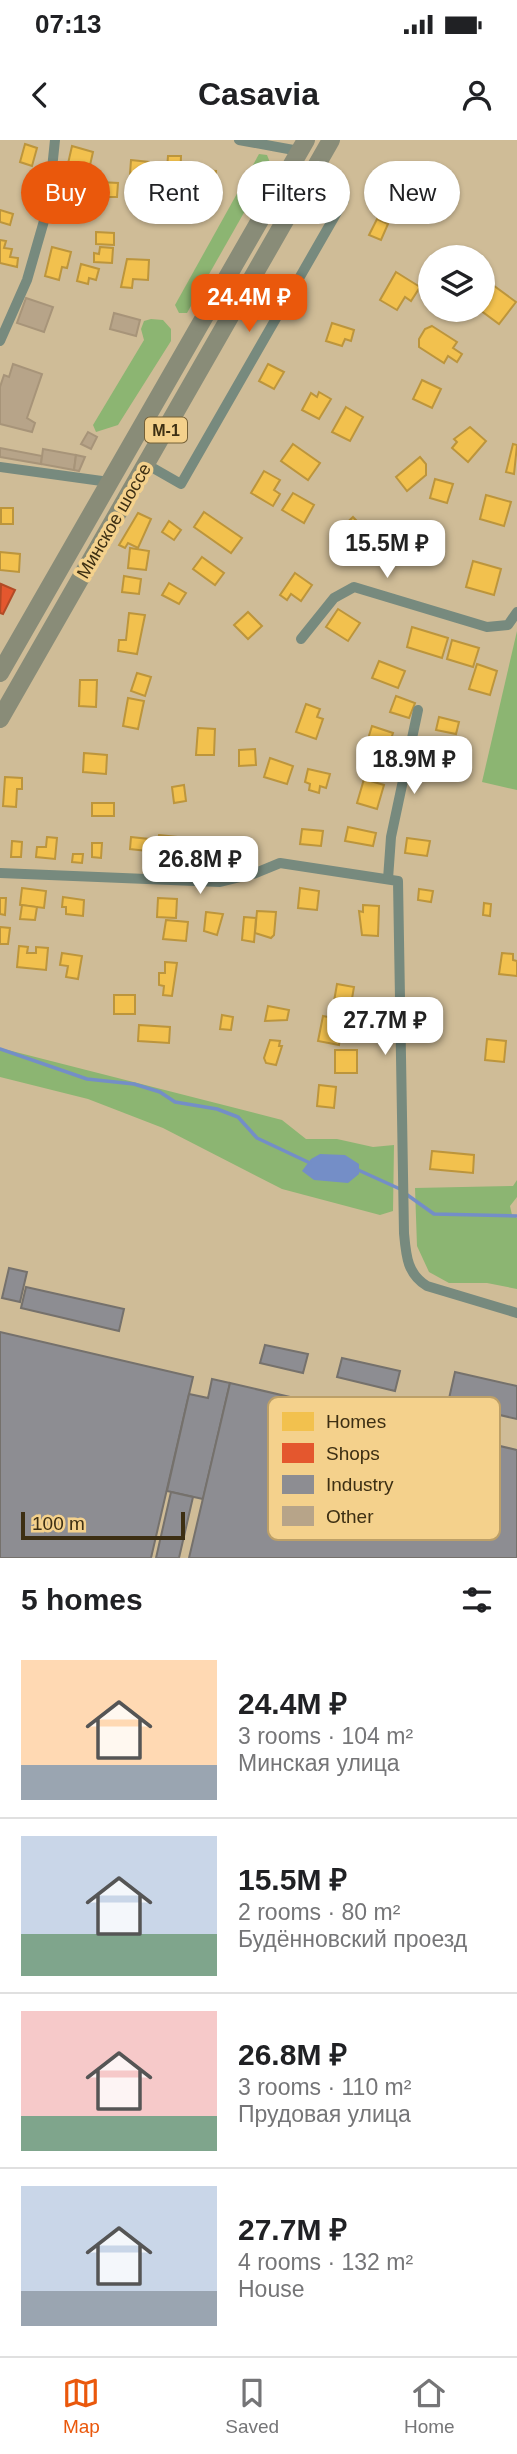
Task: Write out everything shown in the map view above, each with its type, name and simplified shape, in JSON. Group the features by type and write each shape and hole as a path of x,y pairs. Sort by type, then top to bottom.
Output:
{"highway":[{"name":"Минское шоссе","path":"0,719 331,140"},
{"name":"Минское шоссе","path":"0,673 303,146"}],"street":[{"path":"0,341 27,280 48,206 55,140"},
{"path":"239,140 303,146"},
{"path":"146,464 181,484 330,224"},
{"path":"0,467 108,482"},
{"path":"301,639 334,598 354,587 487,627 508,625 517,612"},
{"path":"418,710 391,837 407,1261 415,1279 427,1286 517,1312"},
{"path":"0,873 220,881 253,874 268,866 291,863 393,880"}],"green space":[{"path":"259,154 267,155 269,161 255,161"},
{"path":"237,194 238,224 187,313 179,313 175,305 220,224 223,224 223,219"},
{"path":"163,320 171,329 171,341 118,425 96,432 93,425 144,340 141,329 144,321"},
{"path":"517,631 517,790 482,782"},
{"path":"0,1048 282,1120 306,1139 337,1139 373,1147 394,1145 393,1211 380,1215 282,1189 163,1128 88,1099 0,1077"},
{"path":"517,1180 517,1197 510,1206 512,1215 517,1218 517,1289 487,1283 449,1283 429,1272 417,1246 415,1188 513,1186"}],"water":[{"path":"320,1154 345,1155 359,1164 359,1174 348,1183 314,1180 302,1171 311,1159"}],"building: Homes":[{"path":"25,144 37,148 33,161 20,162"},
{"path":"72,146 93,152 91,161 69,161"},
{"path":"168,156 181,156 181,161 168,161"},
{"path":"110,183 118,183 117,197 110,197"},
{"path":"0,210 13,214 10,225 0,222"},
{"path":"374,224 388,224 381,240 369,235"},
{"path":"96,232 114,233 114,245 96,244"},
{"path":"0,240 6,241 4,248 12,249 10,257 18,258 17,267 0,263"},
{"path":"52,247 71,252 67,268 62,267 59,280 45,276"},
{"path":"100,247 113,248 112,263 94,262 94,253 99,254"},
{"path":"127,259 149,260 148,280 133,279 132,288 121,287"},
{"path":"81,264 99,269 96,280 89,278 88,284 77,281"},
{"path":"396,272 418,286 411,301 405,297 397,310 380,300"},
{"path":"495,287 516,302 499,324 495,321"},
{"path":"332,323 354,330 351,341 345,339 342,346 326,341"},
{"path":"432,326 457,342 453,348 462,354 457,362 448,356 444,363 419,347 419,339 425,329"},
{"path":"268,364 284,372 274,389 259,381"},
{"path":"422,380 441,389 432,408 413,399"},
{"path":"319,392 331,399 319,419 302,410 311,393 317,397"},
{"path":"346,407 363,417 350,441 332,432"},
{"path":"470,427 486,441 468,462 452,448 457,442 454,439"},
{"path":"293,444 320,463 308,480 281,461"},
{"path":"513,444 517,445 514,474 506,472"},
{"path":"420,457 426,464 426,475 407,491 396,477"},
{"path":"264,471 280,480 274,490 280,494 273,506 251,493"},
{"path":"435,479 453,484 447,503 430,498"},
{"path":"293,493 314,505 304,523 282,510"},
{"path":"486,495 511,502 504,526 480,519"},
{"path":"1,508 13,508 13,524 1,524"},
{"path":"204,512 242,538 231,553 194,527"},
{"path":"138,513 151,519 138,548 128,543 125,548 119,545"},
{"path":"353,517 371,536 355,552 336,533"},
{"path":"169,521 181,530 174,540 162,532"},
{"path":"130,548 149,551 146,570 128,568"},
{"path":"0,552 20,554 19,572 0,570"},
{"path":"202,557 224,573 215,585 193,569"},
{"path":"473,561 501,569 494,595 466,587"},
{"path":"295,573 312,585 301,601 291,594 287,600 280,595"},
{"path":"124,576 141,579 139,594 122,592"},
{"path":"169,583 186,593 179,604 162,595"},
{"path":"338,609 360,623 348,641 326,627"},
{"path":"248,612 262,626 248,639 234,625"},
{"path":"129,613 145,615 137,654 118,651 119,640 126,640"},
{"path":"412,627 448,638 442,658 407,647"},
{"path":"452,640 479,648 473,667 447,659"},
{"path":"379,661 405,671 398,688 372,678"},
{"path":"477,664 497,671 490,695 469,689"},
{"path":"137,673 151,677 145,696 131,691"},
{"path":"80,680 97,680 96,707 79,706"},
{"path":"396,696 415,703 409,718 390,712"},
{"path":"128,698 144,701 138,729 123,726"},
{"path":"306,704 320,709 317,717 323,719 316,739 296,732"},
{"path":"439,717 459,722 456,734 436,730"},
{"path":"372,726 393,733 384,761 363,755"},
{"path":"198,728 215,729 214,755 196,755"},
{"path":"255,749 256,765 239,766 239,750"},
{"path":"84,753 107,755 106,774 83,772"},
{"path":"270,758 293,766 287,784 264,777"},
{"path":"434,758 454,763 451,779 430,775"},
{"path":"308,769 330,774 326,788 320,786 319,793 309,790 310,784 305,782"},
{"path":"5,777 22,778 22,789 17,789 16,807 3,806"},
{"path":"364,779 384,785 377,809 357,803"},
{"path":"184,785 186,801 174,803 172,787"},
{"path":"92,803 114,803 114,816 92,816"},
{"path":"348,827 376,833 373,846 345,841"},
{"path":"302,829 323,831 321,846 300,844"},
{"path":"159,835 186,838 184,858 157,855"},
{"path":"47,837 57,838 55,859 36,857 37,847 46,847"},
{"path":"131,837 149,839 147,851 130,849"},
{"path":"407,838 430,841 427,856 405,853"},
{"path":"12,841 22,842 21,857 11,857"},
{"path":"92,843 102,843 101,858 92,857"},
{"path":"73,854 83,854 82,863 72,862"},
{"path":"22,888 46,891 44,908 20,905"},
{"path":"300,888 319,891 317,910 298,908"},
{"path":"419,889 433,891 431,902 418,900"},
{"path":"63,897 84,900 83,916 66,914 66,907 62,907"},
{"path":"0,898 6,898 5,915 0,914"},
{"path":"158,898 177,899 176,918 157,917"},
{"path":"484,903 491,904 490,916 483,915"},
{"path":"22,905 37,907 35,920 20,919"},
{"path":"363,905 379,906 378,936 362,935 359,911 363,912"},
{"path":"257,911 276,912 274,935 271,938 255,933"},
{"path":"206,912 223,914 217,935 204,931"},
{"path":"244,917 256,918 254,942 242,940"},
{"path":"166,920 188,922 186,941 163,939"},
{"path":"0,927 10,928 8,944 0,944"},
{"path":"19,946 28,947 27,953 36,953 36,947 48,948 46,970 17,967"},
{"path":"62,953 82,956 78,979 66,977 68,966 60,965"},
{"path":"502,953 513,954 513,960 517,961 517,976 499,974"},
{"path":"165,962 177,963 172,996 163,995 164,986 159,985 159,973 165,973"},
{"path":"337,984 354,987 350,1010 333,1007"},
{"path":"114,995 135,995 135,1014 114,1014"},
{"path":"268,1006 289,1010 287,1020 265,1021"},
{"path":"222,1015 233,1017 231,1030 220,1029"},
{"path":"323,1016 333,1018 331,1028 341,1030 339,1045 318,1041"},
{"path":"139,1025 170,1027 169,1043 138,1041"},
{"path":"487,1039 506,1041 504,1062 485,1060"},
{"path":"270,1040 280,1041 279,1046 282,1046 276,1065 266,1063 264,1058"},
{"path":"335,1050 357,1050 357,1073 335,1073"},
{"path":"319,1085 336,1087 334,1108 317,1106"},
{"path":"432,1151 474,1155 473,1173 430,1169"}],"building: Shops":[{"path":"1,584 15,590 3,614 0,613"}],"building: Industry":[{"path":"9,1268 27,1272 20,1302 2,1298"},
{"path":"26,1287 124,1309 119,1331 21,1308"},
{"path":"0,1332 193,1377 151,1558 0,1558"},
{"path":"265,1345 308,1354 303,1373 260,1363"},
{"path":"342,1358 400,1371 395,1391 337,1377"},
{"path":"455,1372 517,1386 517,1419 500,1415 500,1397 449,1397"},
{"path":"212,1379 230,1383 203,1499 167,1491 189,1394 208,1398"},
{"path":"230,1383 290,1397 268,1397 268,1540 500,1540 500,1446 517,1450 517,1558 189,1558"},
{"path":"171,1492 193,1497 179,1558 156,1558"}],"building: Other":[{"path":"26,298 53,307 44,332 17,323"},
{"path":"114,313 140,320 136,336 110,329"},
{"path":"13,364 42,374 27,418 35,423 32,432 0,424 0,387 4,375 9,377"},
{"path":"88,432 97,437 91,449 81,444"},
{"path":"0,448 42,456 41,464 0,457"},
{"path":"43,449 76,455 74,470 41,464"},
{"path":"76,455 85,457 79,471 74,470"}],"waterway":[{"path":"0,1049 87,1079 134,1084 160,1092 175,1102 217,1109 238,1117 257,1138 310,1163"},
{"path":"356,1169 400,1189"},
{"path":"406,1194 434,1214 517,1216"}]}
